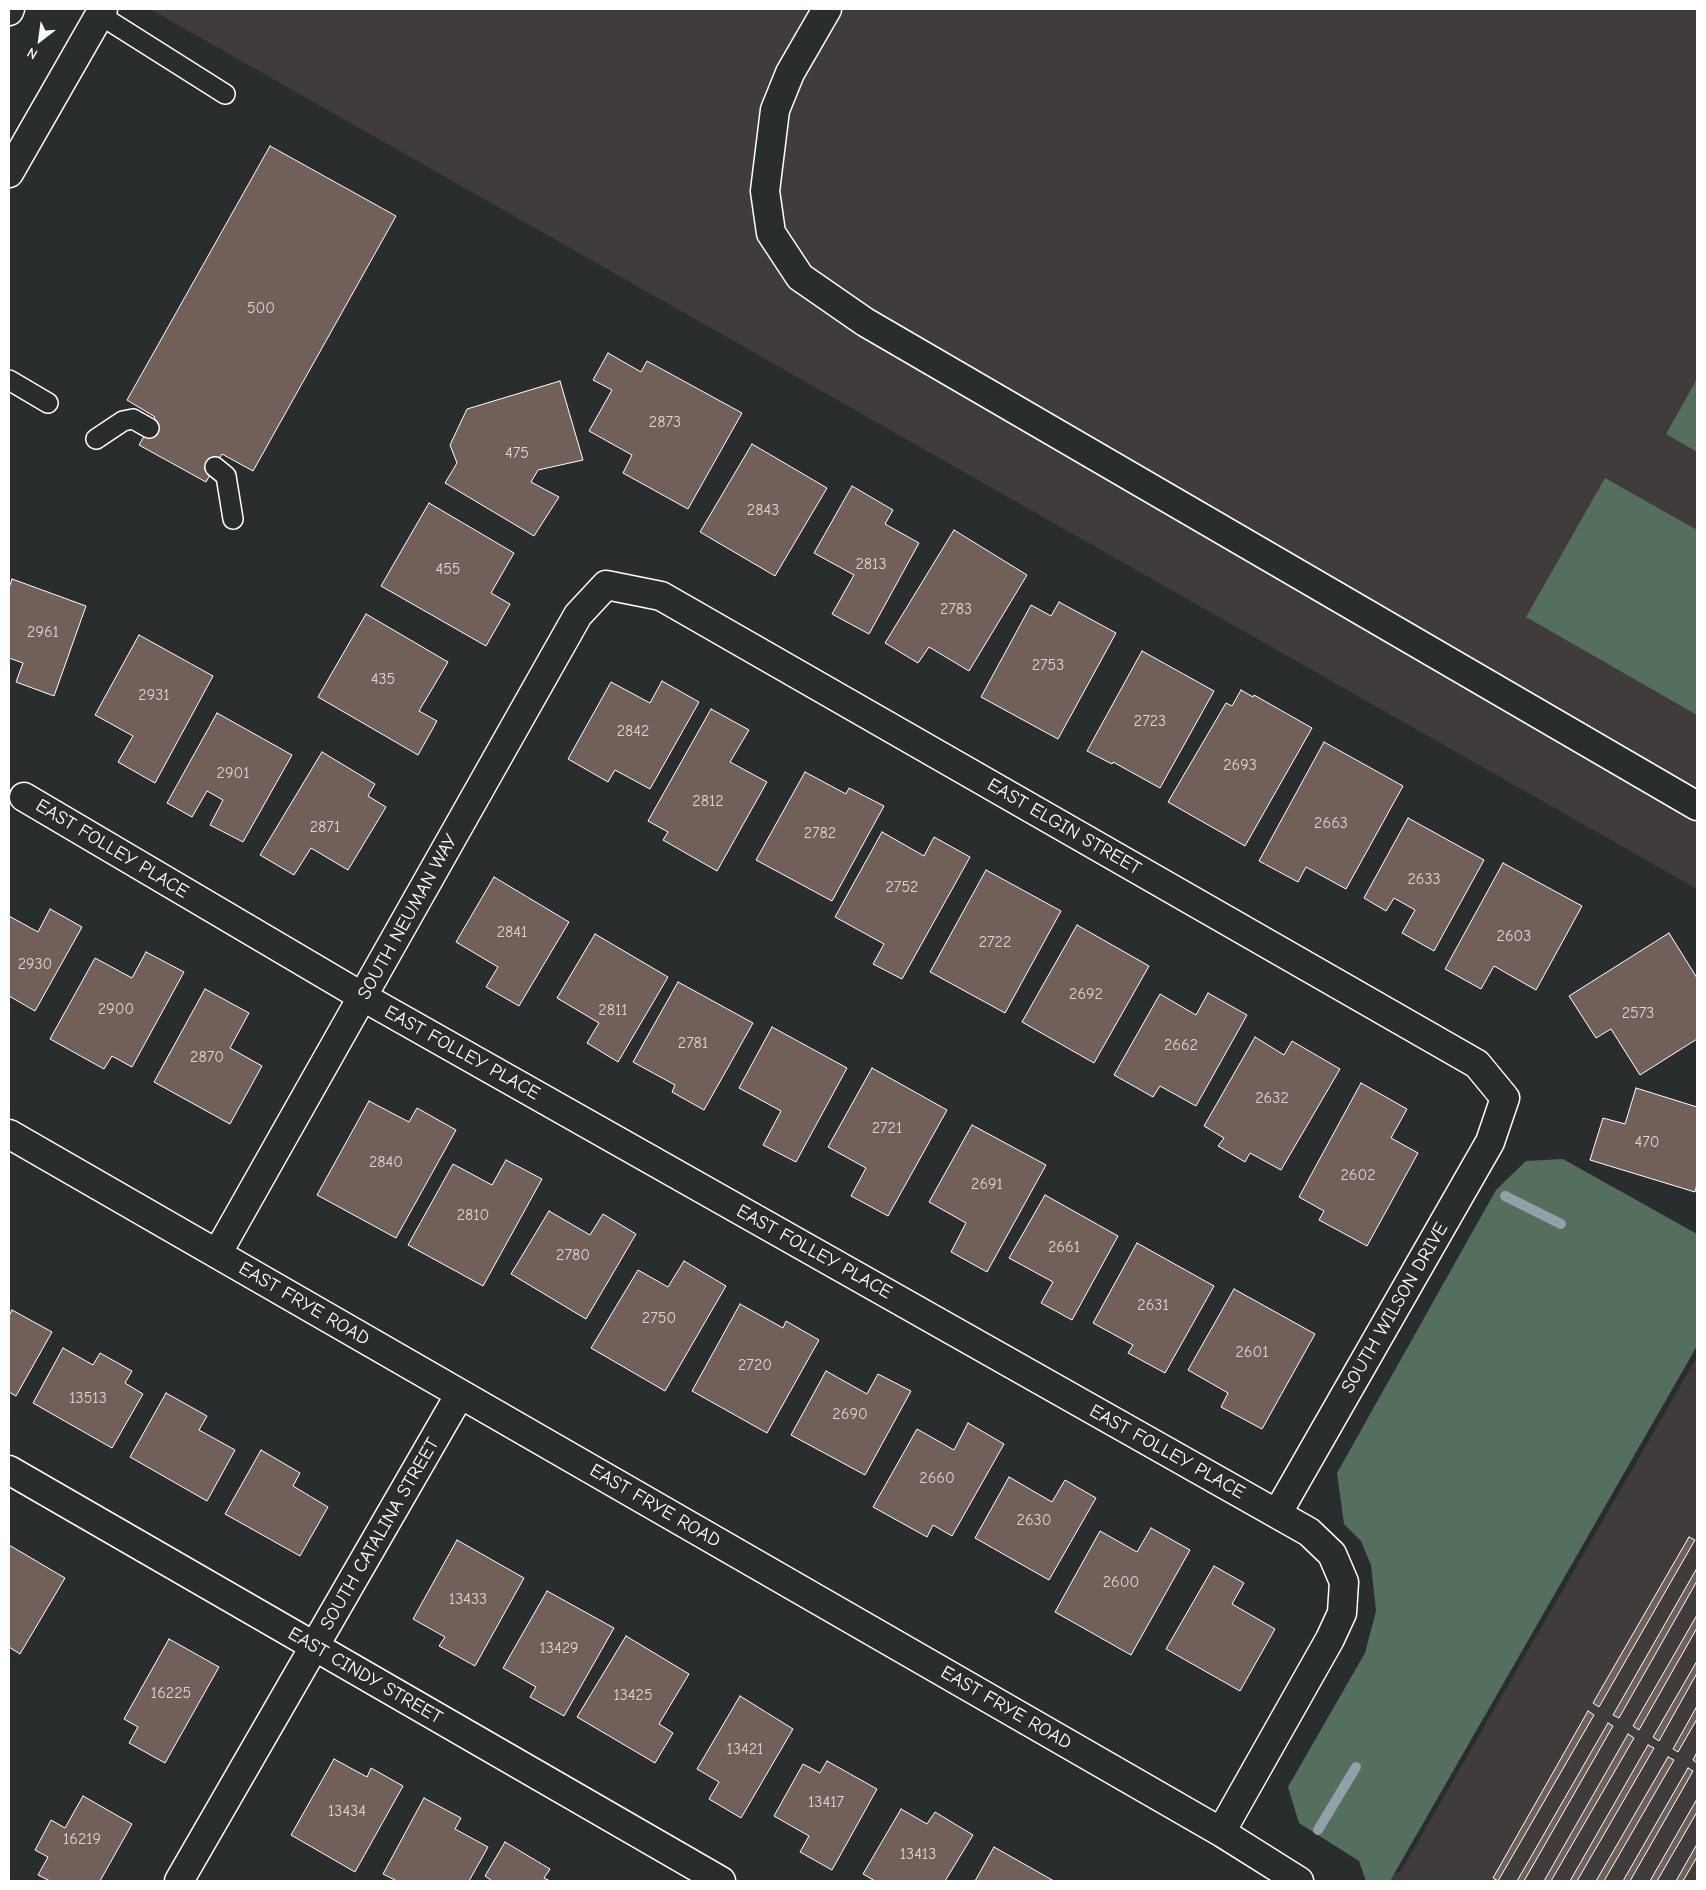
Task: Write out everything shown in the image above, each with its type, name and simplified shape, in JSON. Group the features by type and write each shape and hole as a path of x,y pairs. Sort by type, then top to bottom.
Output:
{"street":[{"path":"827,9 790,73 775,110 765,191 771,233 800,277 882,332 1697,806"},
{"path":"9,173 101,12"},
{"name":"SOUTH NEUMAN WAY","path":"217,1254 578,615 606,585"},
{"name":"EAST ELGIN STREET","path":"606,585 661,596 1477,1064 1506,1098"},
{"name":"EAST FOLLEY PLACE","path":"24,797 363,997 1309,1532 1332,1554 1344,1582 1342,1613 1330,1639 1221,1832"},
{"name":"SOUTH WILSON DRIVE","path":"1277,1514 1490,1142 1506,1098"},
{"name":"EAST FRYE ROAD","path":"9,1134 1221,1832 1299,1881"},
{"name":"SOUTH CATALINA STREET","path":"179,1881 460,1394"},
{"name":"EAST CINDY STREET","path":"9,1470 720,1881"}],"lane":[{"path":"101,12 225,94"},
{"path":"9,380 48,403"},
{"path":"96,439 123,421 133,420 149,428"},
{"path":"215,467 226,476 233,519"}],"shaded area":[{"path":"150,9 1697,9 1697,889"},
{"path":"1697,1357 1697,1881 1381,1881 1401,1871"}],"green space":[{"path":"1697,379 1697,452 1666,434"},
{"path":"1605,478 1697,530 1697,715 1526,617"},
{"path":"1563,1159 1697,1234 1697,1346 1390,1881 1366,1881 1359,1861 1299,1823 1288,1787 1365,1653 1376,1611 1371,1565 1361,1541 1344,1524 1337,1473 1496,1190 1526,1161"}],"building":[{"path":"270,146 396,216 253,471 222,454 206,482 139,445 155,417 127,400"},
{"path":"608,353 641,372 647,361 742,413 688,509 623,473 632,455 589,431 612,390 593,380"},
{"path":"560,381 583,460 538,470 531,482 559,497 534,536 445,483 457,463 450,445 467,409"},
{"path":"752,444 827,488 775,576 700,532"},
{"path":"852,486 893,510 885,524 919,543 869,634 832,614 854,575 814,553"},
{"path":"429,503 514,553 491,593 510,604 486,646 381,586"},
{"path":"954,530 1027,575 969,671 929,647 918,663 885,643"},
{"path":"12,579 86,606 54,696 16,682 23,663 9,658 9,588"},
{"path":"1059,602 1116,633 1058,739 981,697 1031,605 1051,616"},
{"path":"366,614 448,662 419,711 437,721 418,755 318,697"},
{"path":"139,635 213,676 155,783 118,762 133,736 95,715"},
{"path":"1142,651 1214,691 1160,788 1113,762 1112,764 1087,751"},
{"path":"662,681 699,702 650,789 615,770 608,782 568,759 611,682 650,703"},
{"path":"1241,690 1253,697 1254,695 1312,728 1245,846 1168,802 1226,703 1232,706"},
{"path":"711,709 749,730 730,762 767,782 717,871 663,840 668,832 648,821"},
{"path":"217,713 292,755 243,842 210,825 223,800 207,791 192,817 167,803"},
{"path":"1324,742 1403,786 1346,889 1306,867 1298,882 1259,861"},
{"path":"322,752 375,784 368,796 386,807 348,870 311,848 294,875 260,855"},
{"path":"805,772 846,794 849,788 884,806 832,901 756,860"},
{"path":"1408,818 1484,860 1434,951 1402,933 1415,910 1394,898 1386,911 1364,898"},
{"path":"882,832 924,856 934,837 970,857 902,979 873,964 884,944 835,917"},
{"path":"1503,863 1582,906 1536,990 1494,966 1481,989 1445,969"},
{"path":"986,870 1061,911 1005,1013 930,972"},
{"path":"494,877 569,922 519,1006 486,987 498,967 456,942"},
{"path":"50,909 82,927 35,1011 9,996 9,916 38,932"},
{"path":"1077,925 1149,966 1094,1063 1022,1022"},
{"path":"1669,933 1697,978 1697,1039 1640,1075 1611,1029 1596,1038 1569,996"},
{"path":"595,934 668,977 618,1062 587,1043 599,1023 557,998"},
{"path":"146,952 184,972 132,1067 112,1056 104,1069 50,1039 95,958 132,978"},
{"path":"678,982 753,1023 704,1110 672,1092 675,1085 633,1062"},
{"path":"205,989 249,1013 230,1048 262,1066 230,1124 154,1082"},
{"path":"1208,993 1247,1015 1196,1106 1160,1086 1153,1097 1114,1075 1160,994 1196,1015"},
{"path":"772,1027 847,1068 796,1162 763,1145 781,1111 739,1088"},
{"path":"1255,1037 1284,1055 1292,1041 1340,1069 1281,1170 1250,1153 1245,1162 1218,1146 1224,1138 1204,1126"},
{"path":"872,1068 947,1110 888,1216 851,1196 866,1168 828,1147"},
{"path":"1361,1083 1407,1109 1391,1138 1418,1153 1367,1246 1319,1220 1324,1211 1299,1197"},
{"path":"1636,1088 1697,1107 1697,1184 1695,1192 1590,1160 1603,1118 1625,1124"},
{"path":"369,1101 409,1122 417,1108 456,1130 396,1238 317,1195"},
{"path":"972,1125 1046,1165 987,1272 951,1252 966,1223 929,1202"},
{"path":"506,1160 542,1179 483,1286 408,1245 453,1164 492,1185"},
{"path":"1045,1195 1118,1236 1072,1320 1041,1303 1053,1282 1009,1258"},
{"path":"549,1211 590,1235 603,1214 636,1234 586,1319 511,1274"},
{"path":"1137,1243 1214,1286 1165,1373 1128,1353 1133,1345 1093,1323"},
{"path":"684,1261 726,1286 665,1391 591,1348 638,1270 668,1287"},
{"path":"1234,1289 1315,1334 1262,1429 1221,1407 1228,1393 1188,1370"},
{"path":"740,1304 783,1328 786,1321 819,1340 767,1433 692,1391"},
{"path":"12,1310 52,1332 16,1396 9,1392 9,1316"},
{"path":"63,1348 93,1365 100,1353 132,1371 125,1383 143,1394 112,1448 33,1403"},
{"path":"826,1371 867,1394 878,1374 911,1391 865,1475 791,1435"},
{"path":"166,1393 207,1416 199,1430 235,1450 207,1501 130,1457"},
{"path":"968,1423 1004,1444 952,1536 933,1525 927,1537 873,1507 917,1429 954,1450"},
{"path":"261,1450 300,1473 293,1486 328,1507 300,1556 225,1514"},
{"path":"1009,1477 1052,1502 1065,1480 1096,1498 1049,1580 975,1538"},
{"path":"1151,1528 1190,1550 1131,1655 1055,1612 1100,1531 1137,1552"},
{"path":"1689,1537 1695,1540 1599,1707 1593,1703"},
{"path":"457,1540 524,1578 475,1666 439,1646 445,1637 413,1619"},
{"path":"9,1545 65,1578 20,1654 9,1647"},
{"path":"1214,1566 1244,1583 1232,1604 1275,1629 1240,1691 1166,1649"},
{"path":"1697,1568 1697,1581 1619,1718 1613,1715"},
{"path":"547,1591 614,1628 564,1716 530,1697 536,1687 503,1668"},
{"path":"1697,1615 1697,1628 1639,1730 1633,1726"},
{"path":"626,1636 689,1674 659,1724 673,1733 655,1763 577,1717"},
{"path":"169,1639 219,1667 165,1763 129,1743 138,1727 124,1719"},
{"path":"1697,1661 1697,1673 1659,1741 1653,1737"},
{"path":"740,1696 793,1729 741,1818 709,1799 719,1782 697,1769"},
{"path":"1697,1706 1697,1719 1678,1752 1673,1749"},
{"path":"1588,1711 1594,1715 1498,1881 1493,1878"},
{"path":"1608,1723 1613,1726 1524,1881 1517,1881"},
{"path":"1628,1734 1634,1738 1551,1881 1544,1881"},
{"path":"1648,1745 1654,1748 1577,1881 1570,1881"},
{"path":"1697,1752 1697,1763 1693,1760"},
{"path":"1668,1757 1674,1760 1604,1881 1596,1881"},
{"path":"334,1759 367,1777 371,1768 403,1786 355,1872 291,1835"},
{"path":"827,1761 877,1789 832,1870 800,1852 809,1836 774,1816 803,1764 820,1773"},
{"path":"1688,1768 1693,1771 1630,1881 1623,1881"},
{"path":"83,1796 132,1824 100,1881 50,1881 38,1875 48,1857 35,1850 51,1820 65,1828"},
{"path":"424,1798 461,1818 455,1829 488,1847 469,1881 397,1881 383,1874"},
{"path":"1697,1799 1697,1812 1657,1881 1650,1881"},
{"path":"901,1809 927,1824 935,1812 973,1835 945,1881 875,1881 863,1874"},
{"path":"505,1842 550,1869 544,1878 550,1881 492,1881 485,1876"},
{"path":"1697,1844 1697,1857 1683,1881 1676,1881"},
{"path":"994,1847 1054,1881 975,1881"}],"waterway":[{"path":"1505,1196 1561,1224"},
{"path":"1318,1830 1356,1767"}]}
